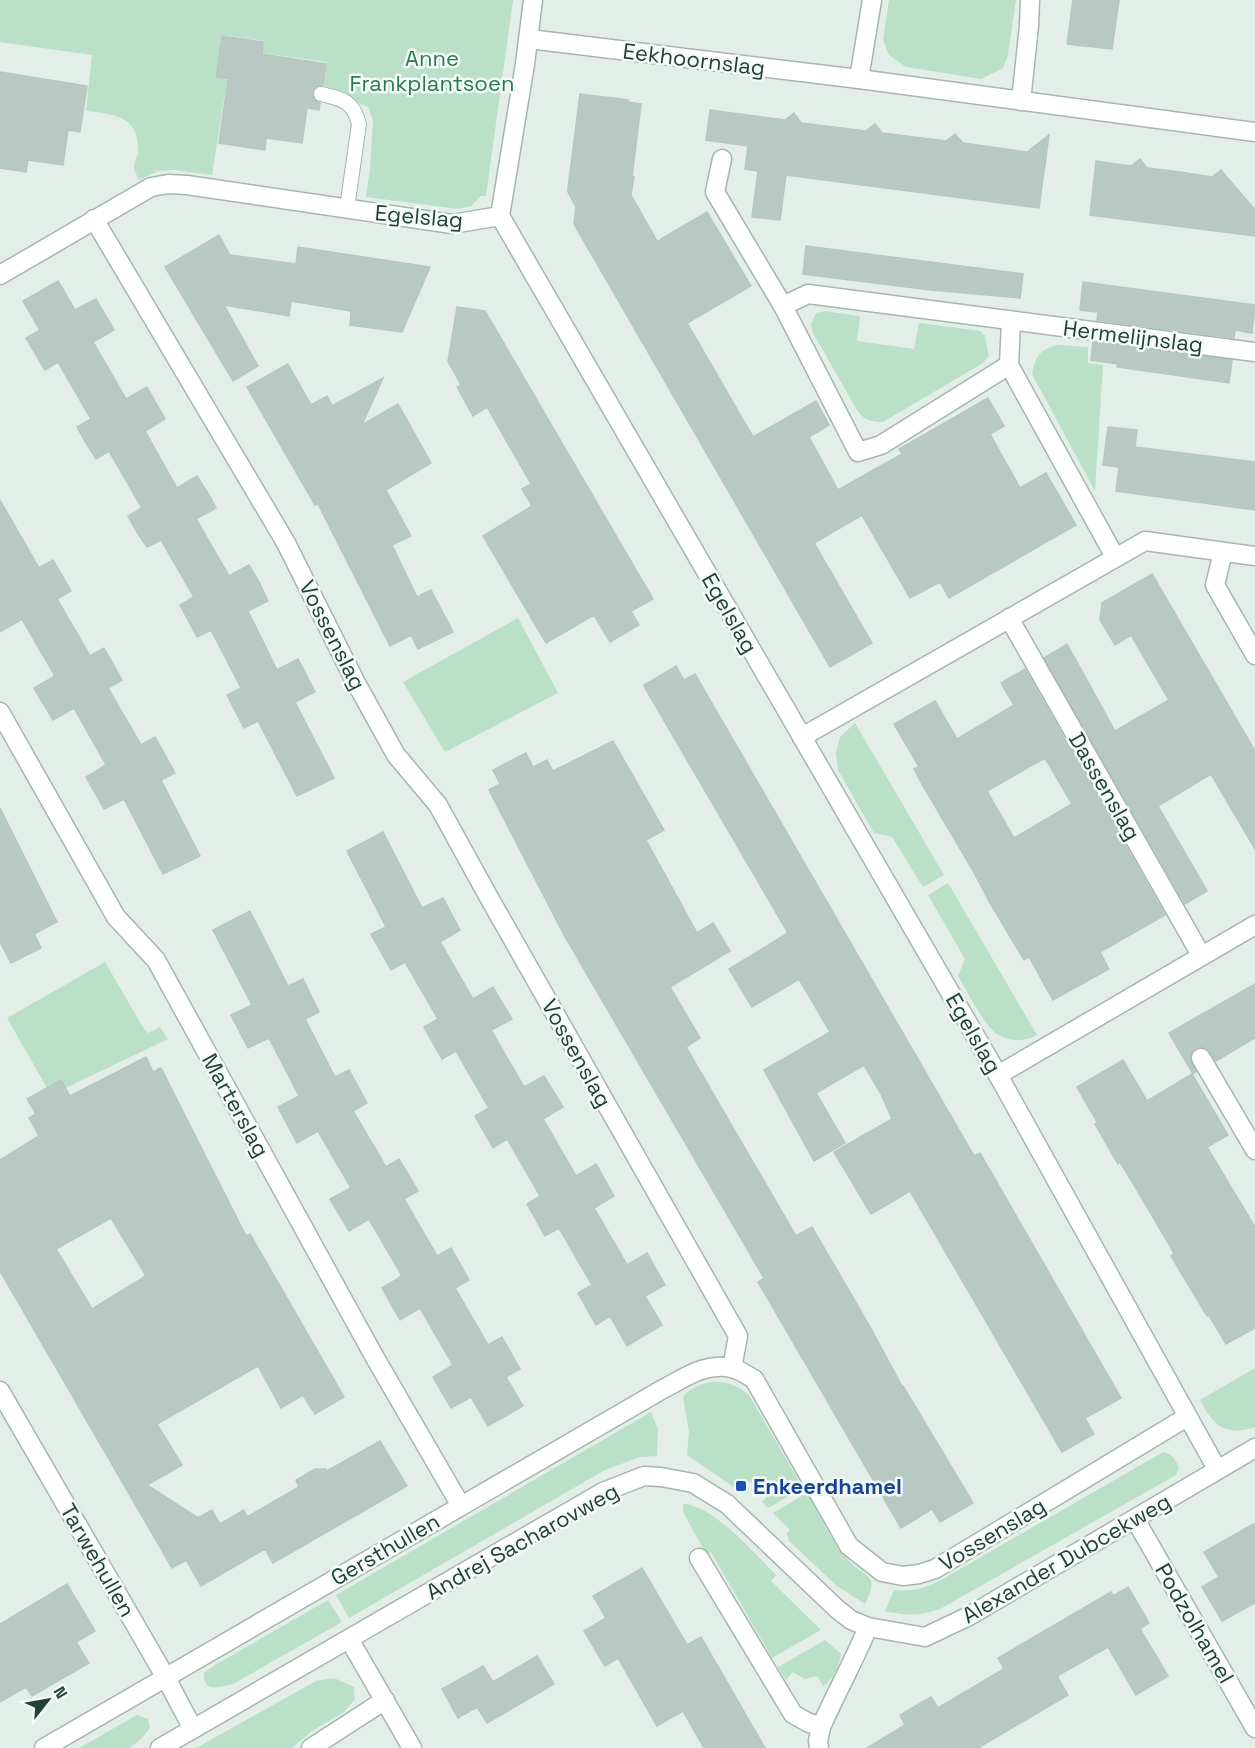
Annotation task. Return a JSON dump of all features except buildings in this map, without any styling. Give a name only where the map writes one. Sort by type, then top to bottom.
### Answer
[{"type":"street","points":[[500,216],[529,39],[533,0]]},
{"type":"street","points":[[859,79],[872,0]]},
{"type":"street","points":[[1021,101],[1030,0]]},
{"type":"street","name":"Eekhoornslag","points":[[529,39],[859,79],[1255,132]]},
{"type":"street","points":[[722,159],[715,192],[783,306],[858,452],[881,445],[1009,365]]},
{"type":"street","name":"Egelslag","points":[[0,275],[94,219],[152,188],[168,184],[452,224],[500,216],[998,1075],[1217,1469]]},
{"type":"street","name":"Vossenslag","points":[[94,219],[286,543],[355,681],[396,756],[438,805],[738,1336],[732,1368],[754,1379],[849,1546],[882,1572],[903,1576],[935,1569],[1187,1417]]},
{"type":"street","name":"Hermelijnslag","points":[[783,306],[808,294],[1255,352]]},
{"type":"street","points":[[1011,321],[1009,365],[1115,557]]},
{"type":"street","points":[[802,737],[1145,541],[1255,556]]},
{"type":"street","points":[[1223,552],[1215,585],[1255,655]]},
{"type":"street","name":"Dassenslag","points":[[1009,618],[1202,955]]},
{"type":"street","name":"Marterslag","points":[[0,712],[116,917],[156,960],[374,1356],[461,1506]]},
{"type":"street","points":[[998,1075],[1255,925]]},
{"type":"street","points":[[1201,1058],[1255,1150]]},
{"type":"street","name":"Gersthullen","points":[[44,1748],[663,1389],[708,1367],[720,1365],[732,1368]]},
{"type":"street","name":"Tarwehullen","points":[[0,1391],[193,1730]]},
{"type":"street","name":"Alexander Dubcekweg","points":[[868,1627],[925,1637],[969,1616],[1255,1448]]},
{"type":"street","name":"Andrej Sacharovweg","points":[[160,1748],[603,1492],[644,1476],[693,1483],[727,1504],[837,1609],[851,1620],[868,1627]]},
{"type":"street","name":"Podzolhamel","points":[[1135,1519],[1255,1728]]},
{"type":"street","points":[[699,1558],[793,1714],[821,1727]]},
{"type":"street","points":[[819,1748],[821,1727],[868,1627]]},
{"type":"street","points":[[349,1639],[412,1748]]},
{"type":"street","points":[[311,1748],[385,1700]]},
{"type":"lane","points":[[321,94],[340,98],[350,104],[359,124],[347,208]]},
{"type":"green space","name":"Anne Frankplantsoen","points":[[0,0],[513,0],[486,196],[481,196],[471,206],[458,209],[366,197],[373,120],[368,107],[323,90],[327,62],[262,53],[264,41],[222,35],[215,77],[227,80],[212,175],[175,170],[158,171],[139,180],[134,166],[138,154],[137,140],[130,124],[115,116],[86,111],[92,55],[0,42]]},
{"type":"green space","points":[[889,0],[1016,0],[1008,55],[1003,68],[981,79],[906,67],[889,55],[883,40]]},
{"type":"green space","points":[[824,311],[860,316],[857,341],[914,349],[919,323],[980,331],[985,336],[989,356],[983,363],[883,422],[871,421],[857,410],[813,333],[811,324],[816,313]]},
{"type":"green space","points":[[1059,345],[1088,347],[1088,363],[1103,365],[1095,491],[1032,374],[1040,354],[1048,348]]},
{"type":"green space","points":[[518,618],[558,693],[445,752],[403,682]]},
{"type":"green space","points":[[855,723],[944,875],[923,887],[892,837],[874,833],[838,770],[836,753],[840,737]]},
{"type":"green space","points":[[948,883],[1037,1035],[1017,1040],[1006,1039],[997,1034],[987,1024],[958,976],[965,959],[928,895]]},
{"type":"green space","points":[[105,962],[144,1029],[148,1033],[160,1027],[168,1039],[51,1095],[7,1018]]},
{"type":"green space","points":[[1255,1368],[1255,1427],[1236,1431],[1221,1427],[1210,1416],[1200,1400]]},
{"type":"green space","points":[[711,1382],[731,1384],[749,1395],[803,1488],[768,1508],[762,1502],[767,1497],[750,1481],[738,1490],[687,1455],[689,1432],[683,1397],[688,1391]]},
{"type":"green space","points":[[651,1412],[658,1429],[657,1456],[640,1457],[605,1470],[349,1618],[336,1595]]},
{"type":"green space","points":[[1163,1452],[1171,1456],[1179,1467],[1176,1475],[940,1609],[912,1615],[885,1611],[894,1590],[918,1589],[941,1580]]},
{"type":"green space","points":[[807,1493],[839,1549],[870,1579],[871,1590],[865,1604],[837,1586],[788,1540],[786,1534],[790,1530],[773,1513]]},
{"type":"green space","points":[[683,1504],[695,1506],[707,1512],[733,1532],[776,1575],[771,1581],[821,1630],[772,1658],[711,1552],[706,1554],[683,1512]]},
{"type":"green space","points":[[328,1600],[342,1622],[233,1684],[213,1687],[206,1684],[204,1673],[215,1665]]},
{"type":"green space","points":[[825,1640],[841,1654],[830,1680],[823,1686],[818,1676],[805,1679],[793,1672],[786,1680],[778,1667]]},
{"type":"green space","points":[[334,1678],[354,1687],[355,1699],[344,1712],[312,1731],[292,1748],[196,1748],[316,1681]]},
{"type":"green space","points":[[137,1715],[148,1719],[150,1728],[130,1748],[79,1748]]},
{"type":"place","name":"Enkeerdhamel","points":[[741,1486]]}]
